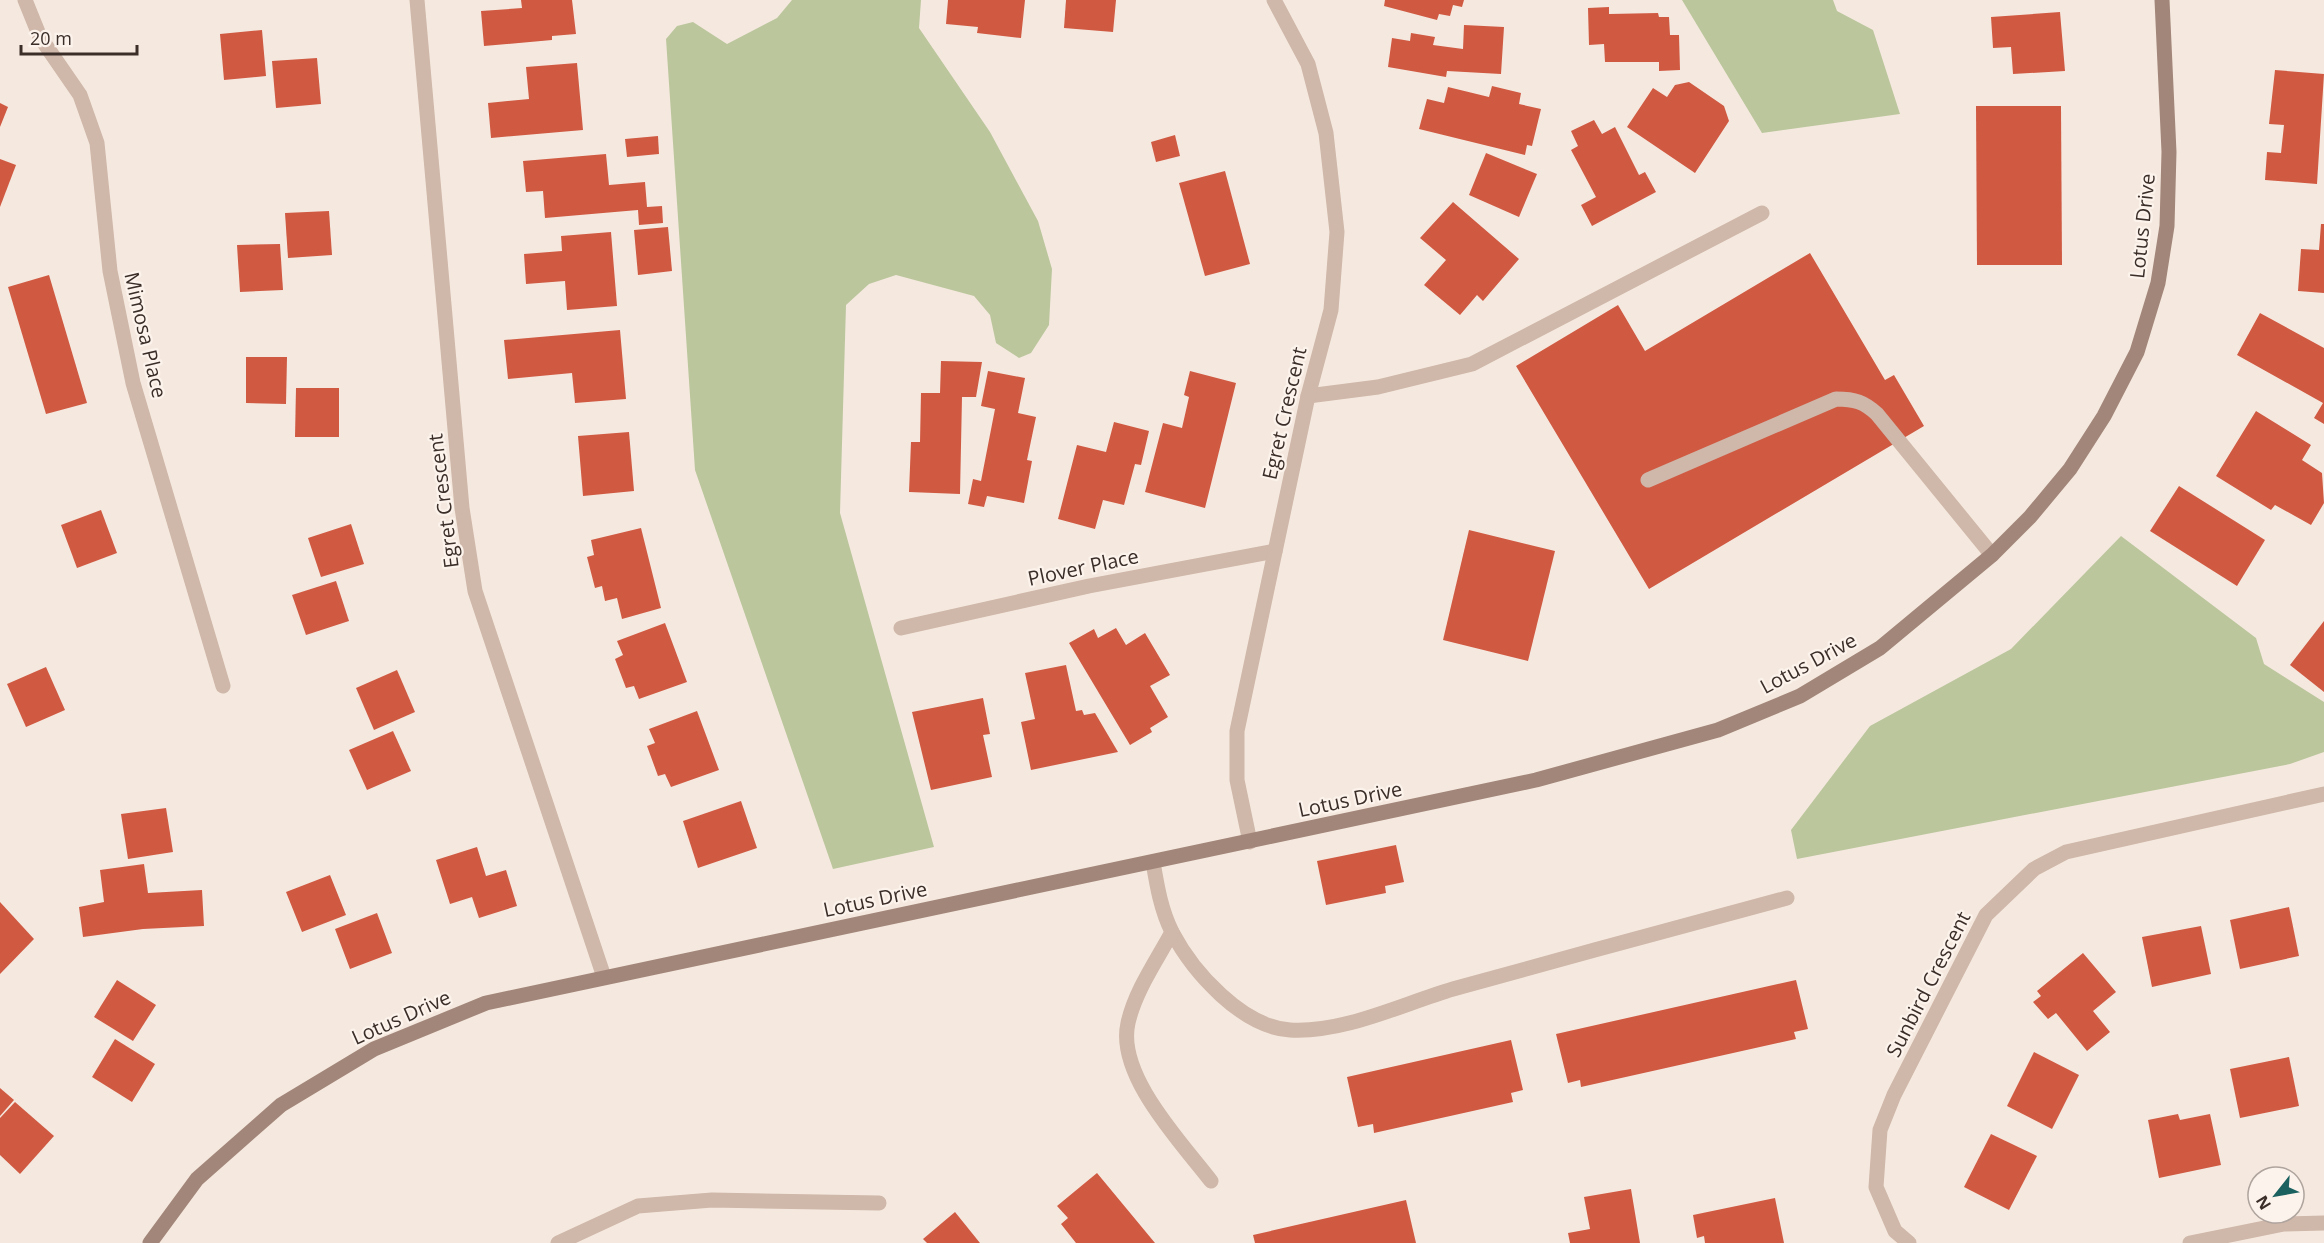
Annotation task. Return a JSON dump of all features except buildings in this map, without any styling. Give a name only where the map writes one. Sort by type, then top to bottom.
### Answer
[{"type":"street","name":"Mimosa Place","points":[[25,0],[40,37],[80,95],[97,143],[110,271],[133,383],[222,686]]},
{"type":"street","name":"Egret Crescent","points":[[417,0],[462,508],[475,591],[554,821],[604,977]]},
{"type":"street","name":"Egret Crescent","points":[[1250,842],[1238,780],[1237,731],[1308,396],[1331,310],[1337,232],[1326,133],[1308,64],[1274,0]]},
{"type":"street","name":"Lotus Drive","points":[[150,1243],[197,1179],[281,1105],[374,1049],[486,1003],[1536,780],[1718,730],[1800,696],[1880,648],[1992,555],[2031,517],[2070,469],[2104,416],[2138,352],[2158,283],[2167,226],[2169,152],[2162,0]]},
{"type":"street","points":[[1308,396],[1378,387],[1472,364],[1762,213]]},
{"type":"street","points":[[1648,480],[1836,399],[1853,399],[1865,403],[1877,414],[1992,555]]},
{"type":"street","name":"Plover Place","points":[[901,628],[1089,586],[1275,551]]},
{"type":"street","name":"Sunbird Crescent","points":[[1909,1243],[1895,1231],[1876,1187],[1880,1130],[1894,1095],[1986,915],[2034,869],[2066,852],[2324,794]]},
{"type":"street","points":[[1153,862],[1158,896],[1172,932],[1199,971],[1220,994],[1245,1015],[1290,1030],[1332,1026],[1462,987],[1787,898]]},
{"type":"street","points":[[1172,932],[1144,984],[1127,1023],[1128,1052],[1145,1094],[1211,1181]]},
{"type":"street","points":[[558,1243],[638,1206],[711,1200],[879,1203]]},
{"type":"street","points":[[2190,1243],[2284,1224],[2324,1223]]},
{"type":"green space","points":[[792,0],[921,0],[919,28],[990,132],[1038,221],[1052,269],[1049,325],[1031,353],[1019,358],[996,343],[990,315],[974,296],[896,275],[869,284],[846,305],[840,513],[934,847],[833,869],[695,470],[666,39],[677,26],[693,22],[727,44],[777,18]]},
{"type":"green space","points":[[1682,0],[1833,0],[1837,11],[1873,30],[1900,114],[1762,133]]},
{"type":"green space","points":[[2121,536],[2256,638],[2264,664],[2324,702],[2324,752],[2290,764],[1797,859],[1791,830],[1870,726],[2011,649]]}]
